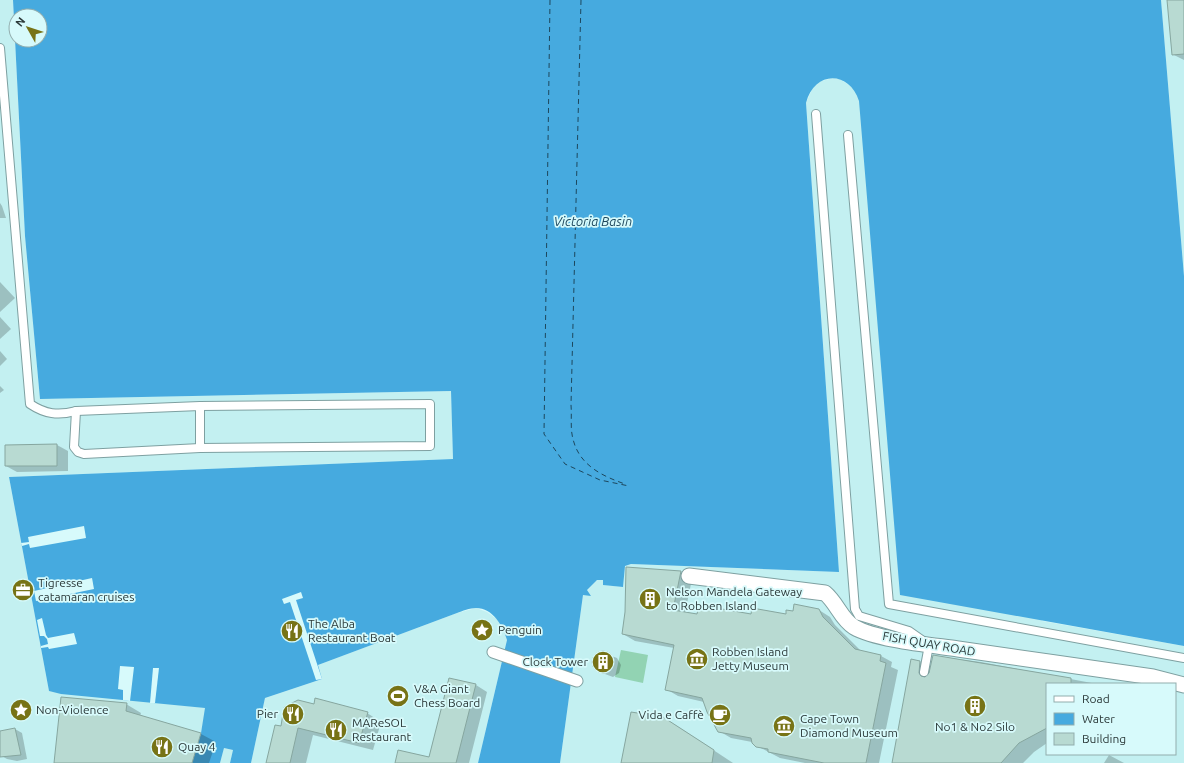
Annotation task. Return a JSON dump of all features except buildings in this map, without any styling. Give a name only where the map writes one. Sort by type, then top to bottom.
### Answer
[{"type":"street","name":"FISH QUAY ROAD","points":[[689,576],[825,593],[834,600],[841,615],[854,626],[871,634],[929,645],[1153,677],[1184,685]]},
{"type":"street","points":[[493,652],[577,681]]},
{"type":"lane","points":[[0,48],[30,404],[48,414],[64,415],[76,411],[200,406],[430,404],[430,446],[200,448],[84,454],[78,452],[74,447],[76,411]]},
{"type":"lane","points":[[816,114],[856,609],[860,616],[909,631],[929,645],[924,672]]},
{"type":"lane","points":[[848,135],[889,604],[1184,658]]},
{"type":"lane","points":[[200,406],[200,448]]},
{"type":"shaded area","points":[[0,0],[13,0],[13,8],[8,8],[8,48],[15,48],[25,236],[40,399],[451,391],[453,459],[9,477],[49,691],[206,708],[201,733],[192,763],[0,763]]},
{"type":"shaded area","points":[[1161,0],[1184,0],[1184,276]]},
{"type":"shaded area","points":[[833,78],[839,79],[851,86],[857,93],[1042,621],[1184,646],[1184,763],[560,763],[583,595],[597,580],[603,580],[604,585],[623,587],[625,566],[631,564],[839,572],[806,103],[813,87],[818,82]]},
{"type":"shaded area","points":[[476,608],[487,612],[498,620],[504,628],[507,640],[478,763],[251,763],[265,698],[322,679],[318,665],[457,613]]},
{"type":"shaded area","points":[[224,748],[233,750],[230,763],[220,763]]},
{"type":"green space","points":[[621,650],[648,655],[643,683],[615,677]]},
{"type":"water","name":"Victoria Basin","points":[[13,0],[1161,0],[1184,276],[1184,646],[900,595],[859,101],[854,91],[848,84],[832,78],[824,80],[816,85],[810,92],[806,103],[839,572],[631,564],[625,566],[623,587],[603,585],[603,580],[597,580],[587,590],[591,596],[583,595],[560,763],[478,763],[507,640],[503,629],[492,614],[476,608],[461,611],[318,665],[322,679],[265,698],[251,763],[230,763],[233,750],[224,748],[220,763],[192,763],[201,733],[205,708],[61,694],[49,691],[9,477],[453,459],[451,391],[40,399],[25,236],[15,48],[48,48],[48,8],[13,8]]},
{"type":"pier","points":[[84,526],[86,538],[30,548],[29,544],[22,546],[21,543],[29,542],[28,537]]},
{"type":"pier","points":[[92,578],[94,589],[36,601],[34,591]]},
{"type":"pier","points":[[301,592],[303,598],[296,600],[322,679],[316,680],[290,602],[284,604],[282,599]]},
{"type":"pier","points":[[42,618],[48,638],[74,633],[77,644],[49,649],[48,647],[41,648],[41,646],[48,644],[47,639],[44,636],[40,636],[37,620]]},
{"type":"pier","points":[[120,666],[134,667],[130,701],[123,700],[123,690],[118,689]]},
{"type":"pier","points":[[153,668],[159,668],[155,703],[150,703]]},
{"type":"ferry route","points":[[550,0],[544,434],[565,464],[600,480],[629,486]]},
{"type":"ferry route","points":[[581,0],[571,405],[572,431],[576,448],[586,463],[600,473],[625,484]]},
{"type":"place","name":"Tigresse catamaran cruises","points":[[23,590]]},
{"type":"place","name":"Nelson Mandela Gateway to Robben Island","points":[[650,599]]},
{"type":"place","name":"Penguin","points":[[482,630]]},
{"type":"place","name":"The Alba Restaurant Boat","points":[[292,631]]},
{"type":"place","name":"Robben Island Jetty Museum","points":[[697,659]]},
{"type":"place","name":"Clock Tower","points":[[603,662]]},
{"type":"place","name":"V&A Giant Chess Board","points":[[398,696]]},
{"type":"place","name":"No1 & No2 Silo","points":[[975,706]]},
{"type":"place","name":"Non-Violence","points":[[21,710]]},
{"type":"place","name":"Pier","points":[[293,714]]},
{"type":"place","name":"Vida e Caffè","points":[[720,715]]},
{"type":"place","name":"Cape Town Diamond Museum","points":[[784,726]]},
{"type":"place","name":"MAReSOL Restaurant","points":[[336,730]]},
{"type":"place","name":"Quay 4","points":[[162,747]]}]
